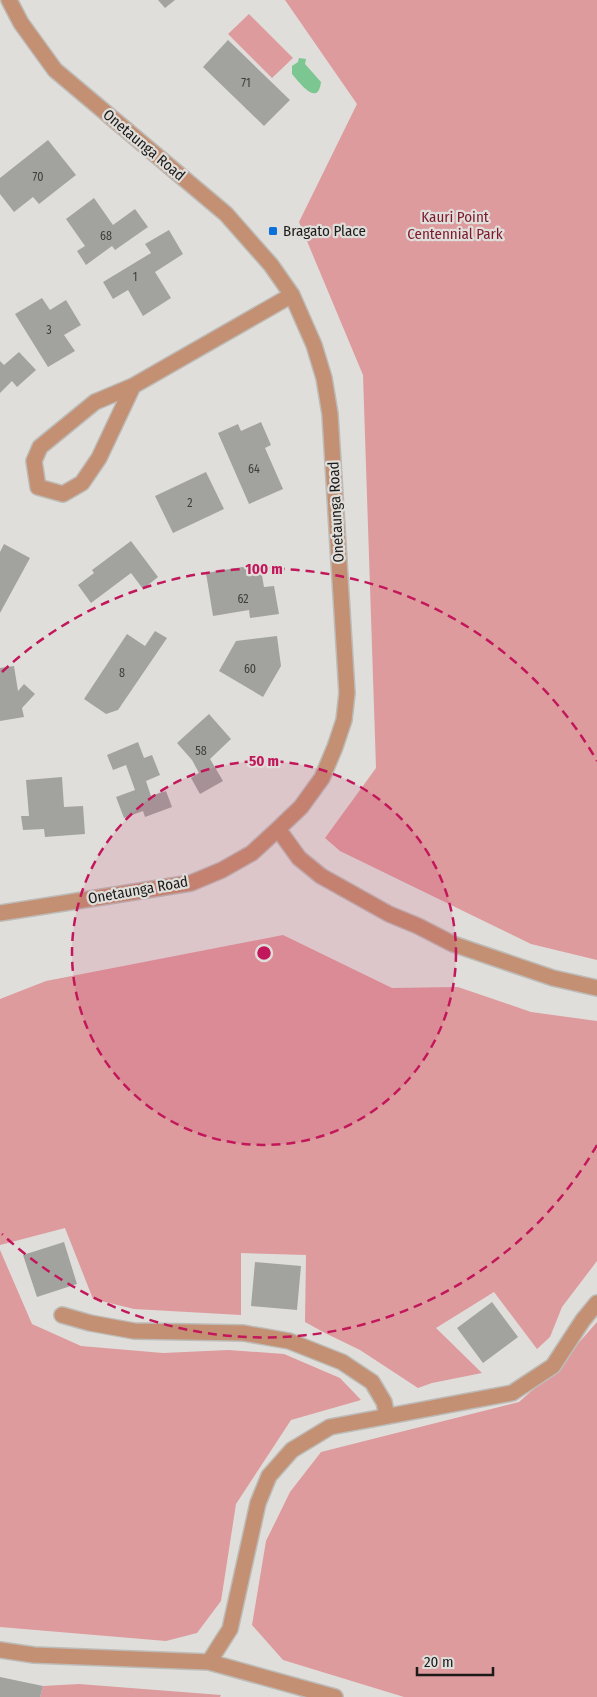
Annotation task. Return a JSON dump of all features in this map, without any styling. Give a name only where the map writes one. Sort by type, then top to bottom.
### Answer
[{"type":"street","name":"Onetaunga Road","points":[[0,913],[190,883],[222,870],[252,853],[300,806],[322,778],[336,747],[344,720],[347,692],[330,414],[324,378],[314,345],[292,295],[271,265],[226,214],[56,70],[21,23],[9,0]]},
{"type":"street","points":[[133,386],[99,458],[82,482],[63,494],[38,487],[34,462],[40,447],[95,402],[133,386],[292,295]]},
{"type":"street","points":[[278,829],[299,858],[321,876],[390,914],[453,944],[553,978],[597,988]]},
{"type":"street","points":[[209,1662],[230,1628],[258,1503],[269,1476],[292,1450],[330,1426],[512,1393],[552,1366],[583,1320],[597,1303]]},
{"type":"street","points":[[62,1315],[90,1323],[134,1331],[243,1333],[289,1341],[342,1362],[372,1382],[384,1402],[386,1416]]},
{"type":"street","points":[[0,1650],[34,1655],[209,1662],[335,1697]]},
{"type":"green space","name":"Kauri Point Centennial Park","points":[[285,0],[597,0],[597,960],[531,944],[340,851],[325,838],[376,768],[363,375],[299,222],[357,104]]},
{"type":"green space","points":[[249,14],[293,58],[272,78],[228,34]]},
{"type":"green space","points":[[283,935],[392,988],[458,987],[531,1012],[597,1021],[597,1261],[562,1307],[550,1337],[537,1349],[494,1292],[436,1328],[482,1373],[432,1383],[418,1388],[360,1350],[305,1322],[306,1255],[241,1253],[241,1315],[134,1309],[93,1299],[65,1228],[0,1245],[0,999],[46,981]]},
{"type":"green space","points":[[0,1250],[32,1324],[81,1346],[163,1353],[228,1350],[284,1354],[340,1378],[361,1400],[291,1420],[236,1504],[221,1601],[197,1633],[166,1641],[0,1627]]},
{"type":"green space","points":[[597,1322],[597,1697],[404,1697],[283,1660],[252,1625],[266,1541],[290,1492],[321,1452],[519,1402],[554,1371]]},
{"type":"green space","points":[[79,1684],[221,1695],[220,1697],[40,1697],[43,1686]]},
{"type":"shaded area","points":[[299,58],[306,59],[305,64],[321,82],[316,93],[308,91],[292,74],[292,66],[298,62]]},
{"type":"building","points":[[158,0],[175,0],[165,8]]},
{"type":"building","points":[[228,40],[290,100],[264,126],[203,67]]},
{"type":"building","points":[[48,140],[76,175],[39,204],[33,197],[14,212],[0,194],[0,178]]},
{"type":"building","points":[[94,198],[113,225],[135,209],[148,227],[115,250],[112,246],[86,265],[77,251],[85,246],[66,219]]},
{"type":"building","points":[[169,230],[183,254],[155,272],[171,298],[143,316],[128,290],[113,299],[103,282],[151,253],[145,244]]},
{"type":"building","points":[[42,298],[50,310],[66,300],[81,325],[64,335],[75,351],[48,367],[15,314]]},
{"type":"building","points":[[19,352],[36,370],[17,387],[12,381],[0,393],[0,361],[4,365]]},
{"type":"building","points":[[261,422],[271,445],[265,448],[283,489],[249,504],[218,433],[238,424],[241,431]]},
{"type":"building","points":[[206,472],[224,509],[173,533],[155,496]]},
{"type":"building","points":[[131,541],[158,577],[143,589],[131,573],[91,603],[78,585],[94,573],[92,570]]},
{"type":"building","points":[[4,544],[30,558],[0,613],[0,552]]},
{"type":"building","points":[[260,564],[264,587],[274,586],[279,614],[250,618],[249,610],[213,616],[206,573]]},
{"type":"building","points":[[155,631],[167,638],[118,710],[106,714],[84,699],[127,634],[145,646]]},
{"type":"building","points":[[277,636],[281,666],[263,697],[219,671],[236,641]]},
{"type":"building","points":[[14,666],[18,691],[24,684],[35,694],[22,708],[24,717],[0,721],[0,668]]},
{"type":"building","points":[[209,714],[231,739],[210,759],[223,781],[200,794],[191,778],[199,773],[192,760],[177,743]]},
{"type":"building","points":[[138,742],[144,758],[152,755],[160,775],[146,781],[151,796],[166,791],[172,807],[145,817],[143,811],[124,818],[116,797],[135,790],[126,765],[113,770],[107,755]]},
{"type":"building","points":[[62,777],[64,807],[83,806],[85,834],[45,837],[44,829],[23,830],[21,816],[29,816],[26,780]]},
{"type":"building","points":[[64,1242],[77,1284],[37,1297],[23,1255]]},
{"type":"building","points":[[255,1262],[301,1266],[297,1310],[251,1306]]},
{"type":"building","points":[[492,1302],[518,1337],[483,1363],[457,1328]]},
{"type":"building","points":[[0,1677],[43,1686],[40,1697],[0,1697]]},
{"type":"place","name":"Bragato Place","points":[[273,231]]}]
